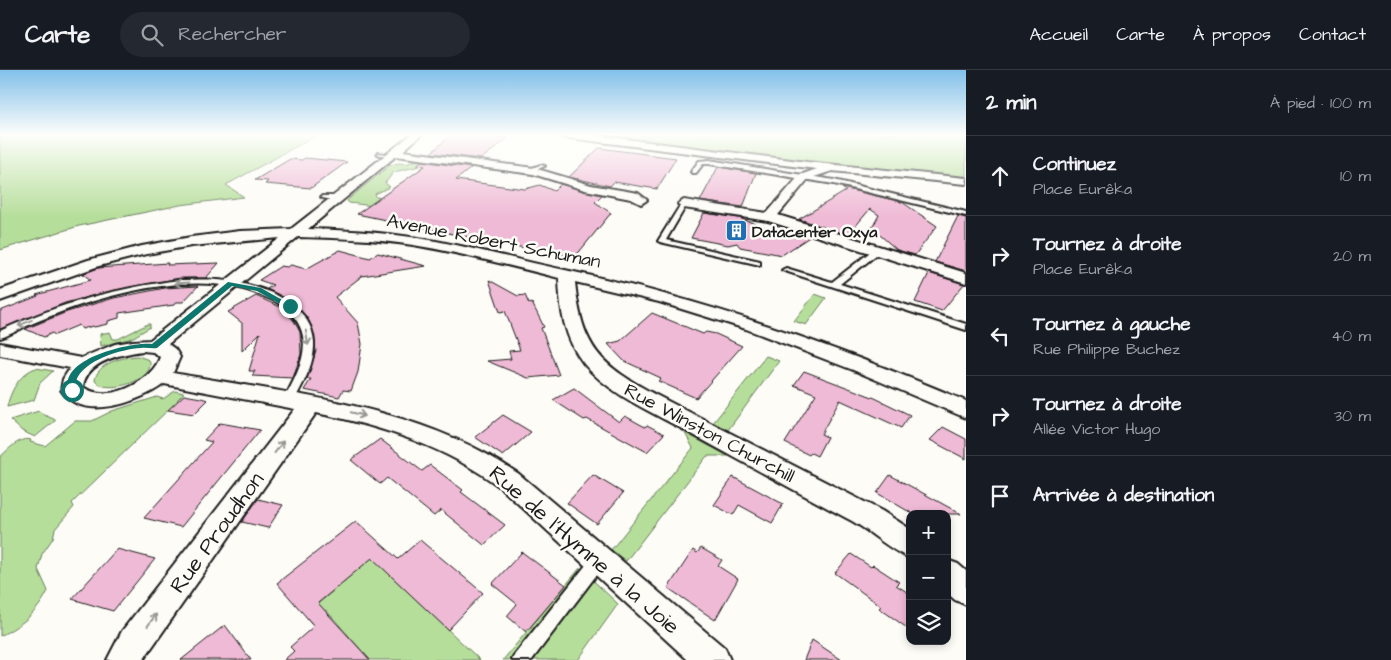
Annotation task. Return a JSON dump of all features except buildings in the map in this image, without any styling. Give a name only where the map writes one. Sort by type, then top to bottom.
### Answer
[{"type":"street","points":[[154,346],[384,162]]},
{"type":"street","points":[[457,162],[530,170],[588,188],[635,199]]},
{"type":"street","points":[[779,162],[966,181]]},
{"type":"street","points":[[798,164],[804,176]]},
{"type":"street","points":[[770,217],[804,176],[831,168]]},
{"type":"street","points":[[684,204],[770,217],[966,278]]},
{"type":"street","name":"Avenue Robert Schuman","points":[[0,296],[85,265],[135,252],[221,238],[295,233],[352,235],[410,241],[660,297],[731,318],[891,378],[966,410]]},
{"type":"street","name":"Rue Winston Churchill","points":[[567,275],[576,334],[586,353],[605,372],[633,392],[872,519],[906,541]]},
{"type":"street","points":[[143,345],[154,346],[168,352],[170,358],[170,364],[160,377],[133,393],[102,400],[88,400],[77,396],[72,390],[71,382],[85,365],[107,353],[143,345]]},
{"type":"street","points":[[0,349],[85,365]]},
{"type":"street","name":"Rue de l'Hymne à la Joie","points":[[160,377],[345,411],[397,425],[434,438],[472,456],[510,481],[713,660]]},
{"type":"street","name":"Rue Proudhon","points":[[124,660],[299,403]]},
{"type":"street","points":[[951,577],[966,590]]},
{"type":"lane","points":[[694,172],[703,162]]},
{"type":"lane","points":[[709,162],[804,176],[966,214]]},
{"type":"lane","points":[[530,170],[542,166]]},
{"type":"lane","points":[[324,197],[339,198]]},
{"type":"lane","points":[[684,204],[662,240],[757,263]]},
{"type":"lane","points":[[835,284],[877,251]]},
{"type":"lane","points":[[786,270],[966,327]]},
{"type":"lane","points":[[0,335],[62,308],[121,291],[182,283],[231,284],[253,288],[278,298],[290,306],[303,323],[308,336],[308,348],[299,403]]},
{"type":"lane","points":[[521,660],[600,560]]},
{"type":"green space","points":[[0,162],[269,162],[226,185],[244,197],[180,205],[79,226],[0,250]]},
{"type":"green space","points":[[412,162],[422,162],[424,165],[394,172],[385,183],[390,187],[375,194],[376,197],[503,222],[349,203],[347,201],[390,165]]},
{"type":"green space","points":[[801,162],[966,162],[966,177]]},
{"type":"green space","points":[[815,294],[826,298],[806,325],[794,321]]},
{"type":"green space","points":[[150,324],[150,327],[132,338],[101,346],[100,334],[110,332],[113,339],[118,339]]},
{"type":"green space","points":[[138,356],[149,360],[150,367],[139,379],[120,386],[110,387],[95,381],[100,370],[105,365]]},
{"type":"green space","points":[[766,356],[779,361],[728,430],[713,423]]},
{"type":"green space","points":[[36,368],[53,371],[40,383],[34,400],[7,407],[17,384],[25,374]]},
{"type":"green space","points":[[175,391],[184,393],[177,400],[180,401],[174,407],[171,407],[72,503],[74,507],[55,529],[53,538],[42,554],[38,569],[48,591],[39,606],[28,618],[0,636],[0,457],[14,444],[23,440],[31,440],[30,442],[45,446],[75,421],[92,421],[112,411],[157,397],[163,399]]},
{"type":"green space","points":[[39,411],[56,420],[35,437],[22,431],[10,420]]},
{"type":"green space","points":[[685,433],[728,456],[707,456],[626,561],[611,550],[693,448]]},
{"type":"green space","points":[[384,547],[385,570],[480,660],[370,660],[326,610],[311,623],[305,615]]},
{"type":"green space","points":[[580,568],[618,604],[578,660],[503,660]]},
{"type":"place","name":"Datacenter Oxya","points":[[736,231]]},
{"type":"route","points":[[72,390],[71,382],[76,374],[95,358],[131,346],[154,346],[231,284],[259,290],[278,298],[290,306]]}]
